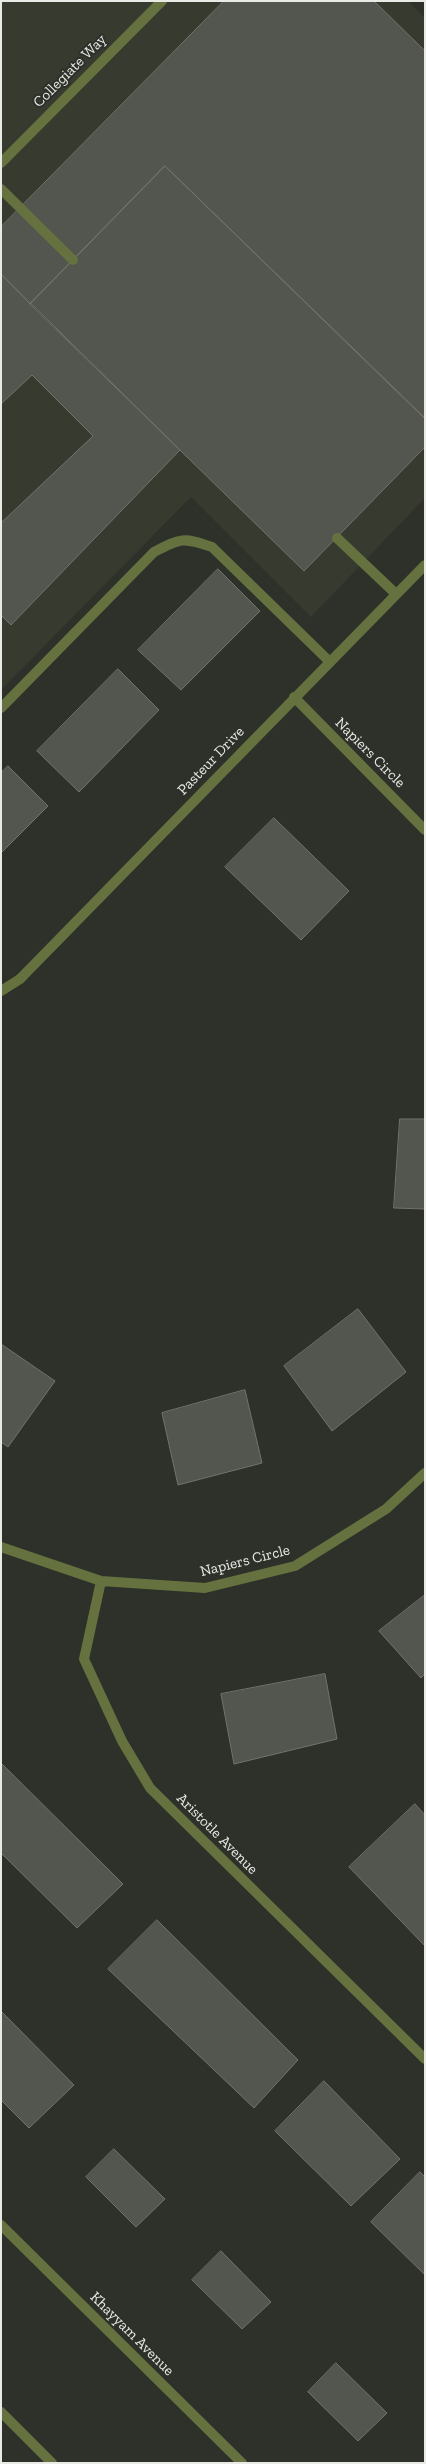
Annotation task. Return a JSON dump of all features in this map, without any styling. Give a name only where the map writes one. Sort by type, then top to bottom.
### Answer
[{"type":"street","name":"Collegiate Way","points":[[1,163],[162,1]]},
{"type":"street","points":[[1,189],[73,260]]},
{"type":"street","points":[[337,538],[396,594]]},
{"type":"street","points":[[1,708],[154,552],[178,539],[195,541],[212,547],[330,662]]},
{"type":"street","name":"Pasteur Drive","points":[[1,991],[20,979],[294,697],[425,565]]},
{"type":"street","name":"Napiers Circle","points":[[294,697],[425,830]]},
{"type":"street","name":"Napiers Circle","points":[[1,1547],[101,1581],[205,1588],[295,1566],[386,1509],[425,1474]]},
{"type":"street","name":"Aristotle Avenue","points":[[101,1581],[84,1659],[122,1742],[150,1788],[425,2059]]},
{"type":"street","name":"Khayyam Avenue","points":[[1,2225],[242,2463]]},
{"type":"street","points":[[1,2412],[52,2463]]},
{"type":"shaded area","points":[[1,1],[408,1],[425,18],[425,498],[311,617],[191,497],[1,690]]},
{"type":"building","points":[[224,1],[374,1],[425,51],[425,418],[165,166],[30,304],[1,274],[1,227]]},
{"type":"building","points":[[165,166],[425,419],[425,447],[304,571],[30,304]]},
{"type":"building","points":[[1,274],[180,450],[11,625],[1,615],[1,523],[93,436],[32,375],[1,404]]},
{"type":"building","points":[[218,569],[260,611],[181,690],[138,650]]},
{"type":"building","points":[[118,669],[159,710],[79,792],[37,751]]},
{"type":"building","points":[[8,766],[48,806],[1,853],[1,773]]},
{"type":"building","points":[[274,818],[349,891],[301,940],[225,867]]},
{"type":"building","points":[[400,1119],[425,1119],[425,1209],[394,1208]]},
{"type":"building","points":[[358,1309],[406,1372],[332,1431],[284,1366]]},
{"type":"building","points":[[1,1344],[55,1381],[8,1447],[1,1442]]},
{"type":"building","points":[[245,1390],[262,1463],[178,1485],[162,1413]]},
{"type":"building","points":[[425,1595],[425,1674],[421,1678],[379,1631]]},
{"type":"building","points":[[325,1674],[337,1739],[234,1764],[221,1694]]},
{"type":"building","points":[[1,1763],[123,1884],[77,1928],[1,1853]]},
{"type":"building","points":[[415,1804],[425,1815],[425,1946],[349,1867]]},
{"type":"building","points":[[157,1920],[298,2060],[254,2108],[108,1969]]},
{"type":"building","points":[[1,2011],[74,2085],[29,2128],[1,2100]]},
{"type":"building","points":[[324,2081],[400,2159],[351,2206],[275,2131]]},
{"type":"building","points":[[114,2149],[165,2199],[136,2227],[86,2177]]},
{"type":"building","points":[[420,2172],[425,2177],[425,2275],[371,2222]]},
{"type":"building","points":[[221,2251],[271,2302],[242,2329],[192,2280]]},
{"type":"building","points":[[336,2363],[387,2413],[358,2441],[308,2392]]}]
